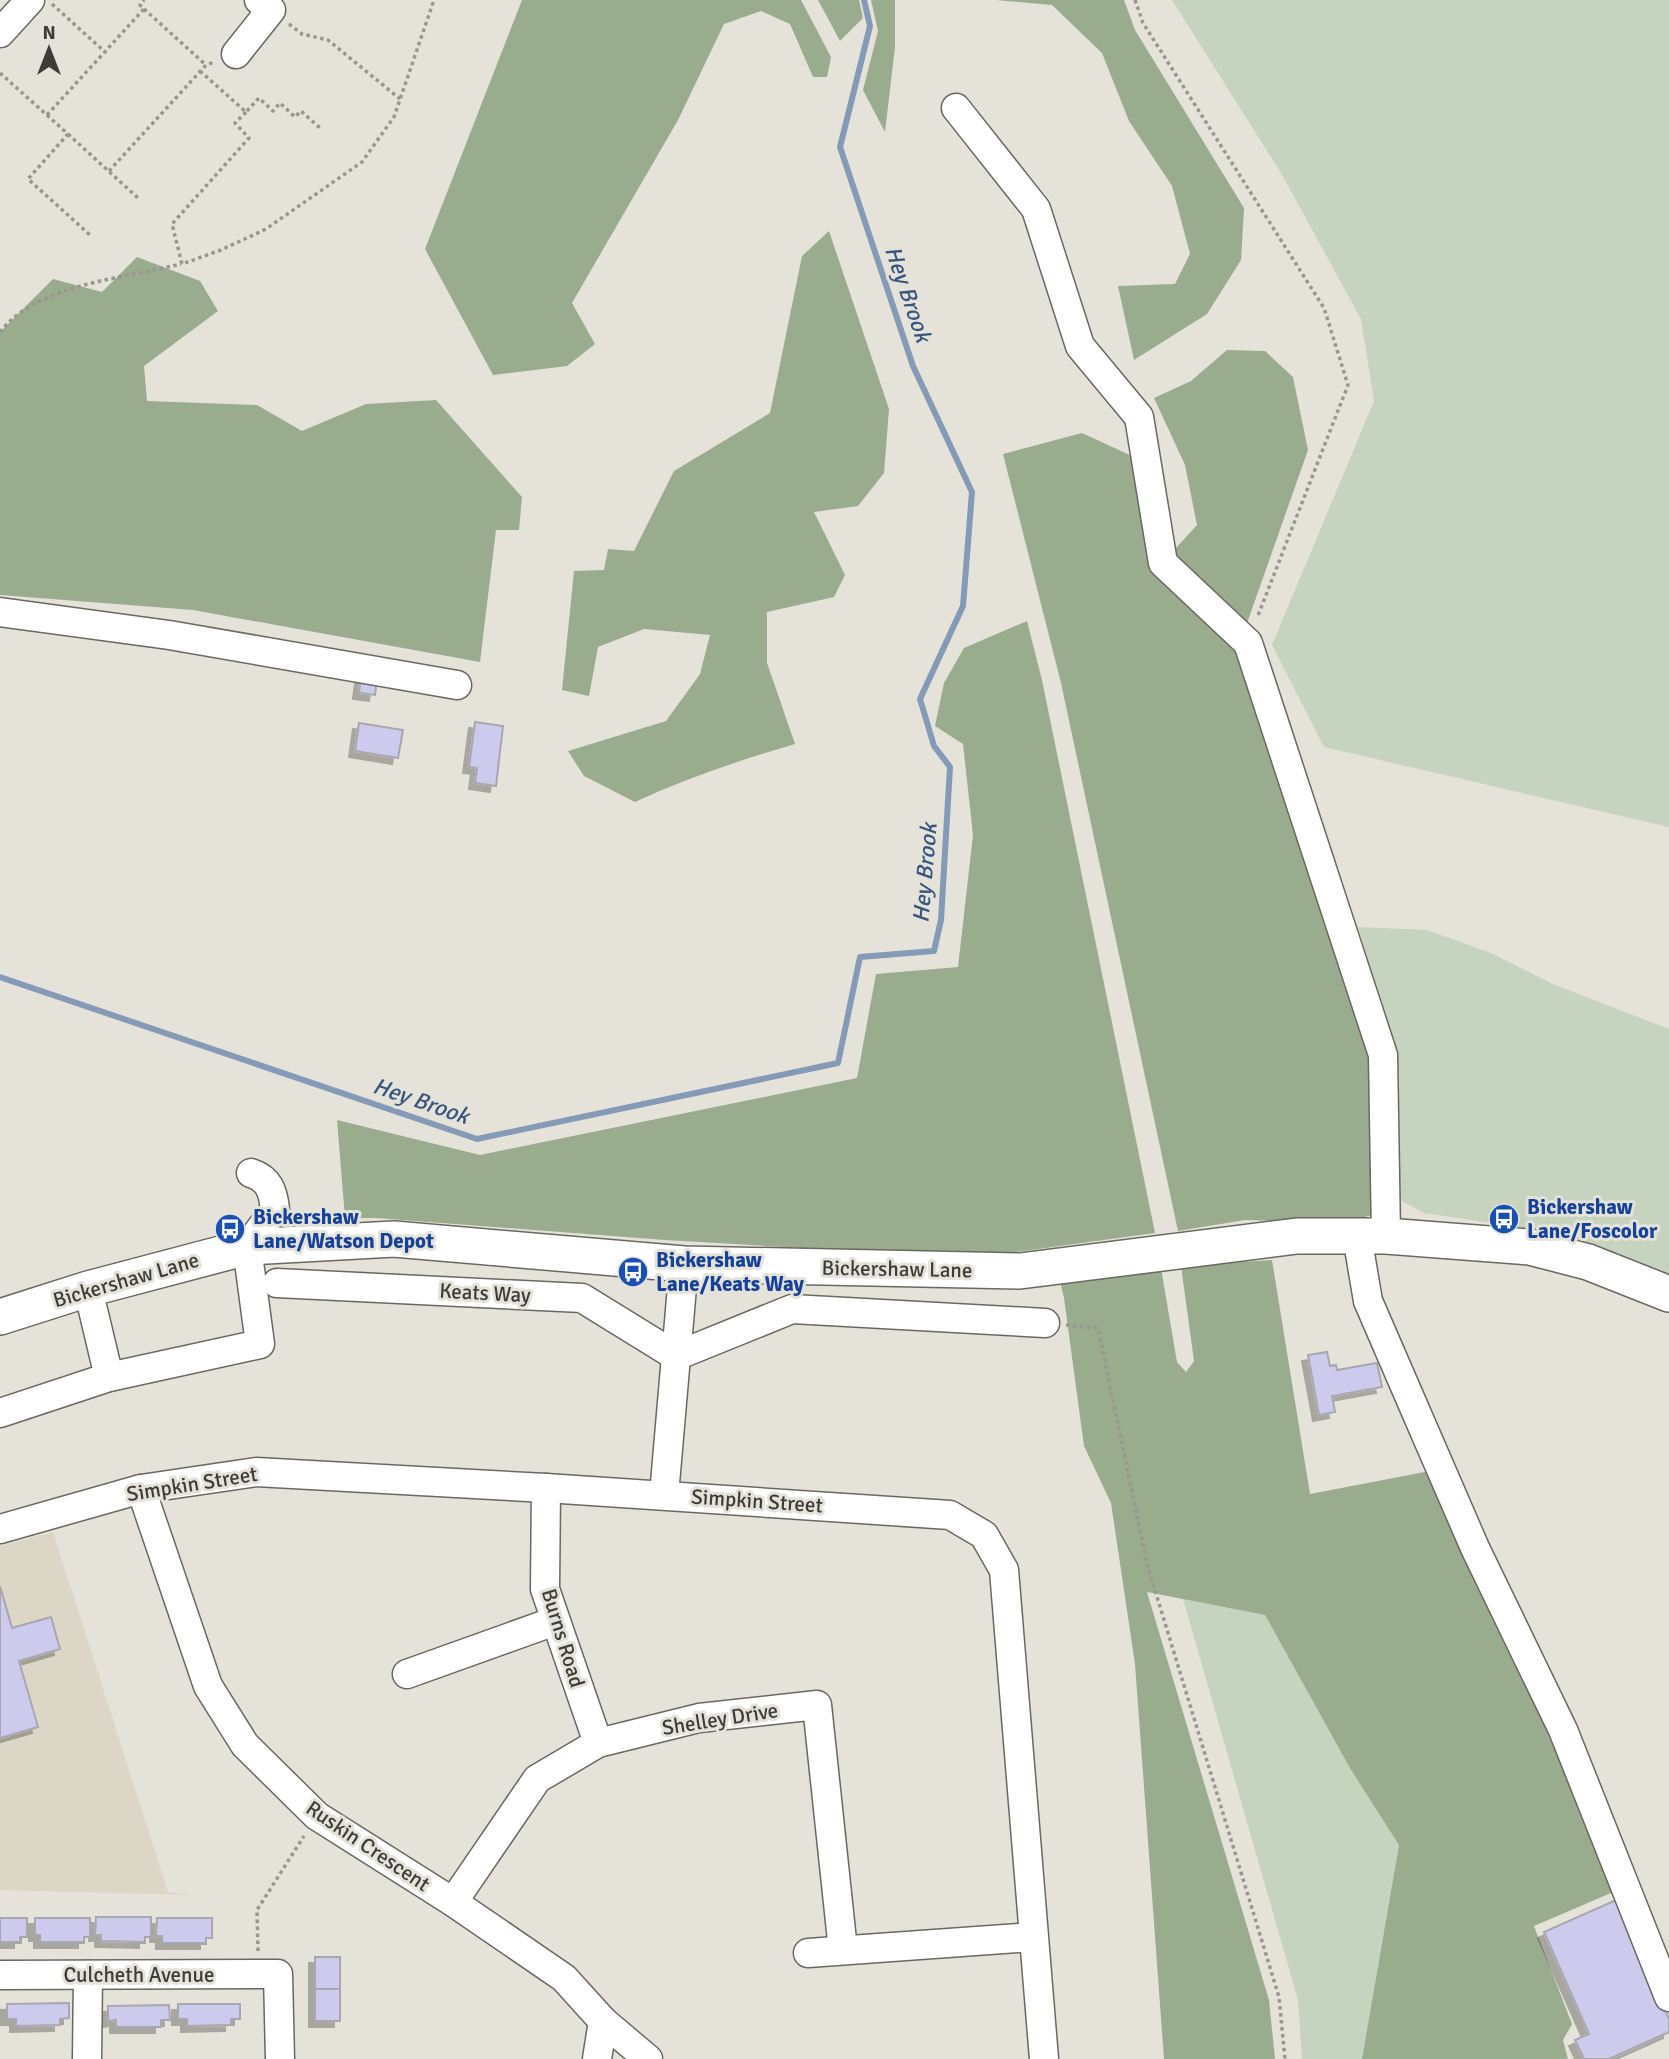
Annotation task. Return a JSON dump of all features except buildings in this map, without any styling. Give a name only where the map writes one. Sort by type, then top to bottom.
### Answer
[{"type":"main road","name":"Bickershaw Lane","points":[[0,1317],[88,1289],[247,1247],[394,1239],[684,1264],[1020,1271],[1297,1236],[1372,1236],[1530,1247],[1588,1262],[1669,1294]]},
{"type":"street","points":[[0,33],[30,0]]},
{"type":"street","points":[[236,54],[270,3]]},
{"type":"street","points":[[956,108],[1035,209],[1080,346],[1139,418],[1163,563],[1248,643],[1382,1055],[1368,1301],[1475,1548],[1563,1730],[1669,1997]]},
{"type":"street","points":[[0,612],[169,635],[457,685]]},
{"type":"street","points":[[0,1413],[109,1377],[260,1344],[247,1247],[275,1209],[272,1191],[262,1177],[251,1173]]},
{"type":"street","points":[[664,1495],[684,1264]]},
{"type":"street","name":"Keats Way","points":[[277,1283],[582,1298],[676,1356]]},
{"type":"street","points":[[88,1289],[109,1377]]},
{"type":"street","points":[[676,1356],[792,1309],[1045,1323]]},
{"type":"street","name":"Simpkin Street","points":[[0,1529],[141,1489],[256,1472],[664,1495],[950,1515],[984,1535],[1004,1570],[1044,2059]]},
{"type":"street","name":"Burns Road","points":[[547,1488],[545,1589],[598,1743]]},
{"type":"street","name":"Ruskin Crescent","points":[[141,1489],[208,1686],[245,1745],[317,1816],[453,1902],[564,1978],[603,2021],[649,2059]]},
{"type":"street","points":[[407,1674],[555,1621]]},
{"type":"street","name":"Shelley Drive","points":[[453,1902],[537,1779],[598,1743],[699,1718],[817,1705],[843,1950]]},
{"type":"street","points":[[808,1953],[1033,1937]]},
{"type":"street","points":[[268,1974],[280,2059]]},
{"type":"street","name":"Culcheth Avenue","points":[[0,1976],[268,1974]]},
{"type":"street","points":[[87,2059],[88,1975]]},
{"type":"street","points":[[597,2059],[603,2021]]},
{"type":"path","points":[[47,0],[105,52]]},
{"type":"path","points":[[144,0],[140,5],[206,65]]},
{"type":"path","points":[[0,332],[10,319],[33,303],[102,281],[182,264],[266,229],[362,162],[394,117],[434,0]]},
{"type":"path","points":[[1135,0],[1143,23],[1324,308],[1348,385],[1248,643]]},
{"type":"path","points":[[270,3],[302,34],[328,40],[400,99]]},
{"type":"path","points":[[47,115],[144,9]]},
{"type":"path","points":[[109,171],[206,65],[236,54]]},
{"type":"path","points":[[200,71],[246,112]]},
{"type":"path","points":[[0,72],[138,198]]},
{"type":"path","points":[[182,264],[172,224],[249,138],[235,123],[259,98],[273,111],[280,103],[295,117],[301,111],[320,128]]},
{"type":"path","points":[[68,134],[28,179],[90,235]]},
{"type":"path","points":[[1045,1323],[1098,1328],[1147,1564],[1279,1997],[1285,2059]]},
{"type":"path","points":[[268,1974],[257,1910],[317,1816]]},
{"type":"shaded area","points":[[53,1532],[168,1892],[189,1895],[0,1890],[0,1546]]},
{"type":"green space","points":[[522,0],[801,0],[831,57],[827,77],[813,77],[790,24],[761,11],[724,24],[678,120],[572,303],[595,344],[567,366],[493,375],[425,249]]},
{"type":"green space","points":[[818,0],[859,0],[863,18],[840,41]]},
{"type":"green space","points":[[871,0],[895,0],[895,47],[885,132],[863,90],[878,31]]},
{"type":"green space","points":[[996,0],[1124,0],[1135,30],[1244,208],[1241,260],[1207,314],[1134,360],[1118,286],[1175,284],[1190,254],[1172,186],[1129,121],[1102,53],[1052,5]]},
{"type":"green space","points":[[1172,0],[1669,0],[1669,827],[1324,747],[1272,645],[1374,401],[1361,319],[1281,173]]},
{"type":"green space","points":[[829,231],[889,409],[884,473],[858,506],[814,512],[845,575],[834,597],[767,612],[767,663],[795,744],[714,770],[635,802],[584,776],[568,751],[666,721],[700,674],[710,635],[644,629],[598,647],[589,696],[562,690],[574,571],[604,570],[608,549],[634,551],[674,471],[770,413],[802,256]]},
{"type":"green space","points":[[137,257],[200,281],[218,311],[144,366],[147,401],[257,405],[302,431],[366,404],[436,400],[522,497],[519,530],[496,530],[480,662],[193,610],[0,595],[0,332],[53,279],[102,292]]},
{"type":"green space","points":[[1227,350],[1265,351],[1293,377],[1308,450],[1245,629],[1177,564],[1175,549],[1197,525],[1185,465],[1154,398],[1191,381]]},
{"type":"green space","points":[[1082,433],[1134,457],[1157,569],[1239,650],[1371,1055],[1372,1215],[1342,1223],[1245,1220],[1178,1231],[1061,683],[1003,454]]},
{"type":"green space","points":[[1027,621],[1042,680],[1155,1233],[995,1255],[919,1255],[345,1218],[337,1120],[480,1155],[857,1078],[876,974],[958,967],[973,835],[963,744],[935,726],[944,683],[964,648]]},
{"type":"green space","points":[[1358,927],[1427,930],[1491,953],[1555,985],[1669,1029],[1669,1279],[1591,1245],[1524,1228],[1424,1213],[1398,1199],[1397,1051]]},
{"type":"green space","points":[[1272,1260],[1310,1494],[1430,1471],[1618,1890],[1534,1926],[1572,2024],[1563,2040],[1568,2059],[1362,2059],[1399,1845],[1351,1770],[1265,1615],[1147,1592],[1269,2000],[1275,2059],[1164,2059],[1135,1664],[1111,1503],[1084,1446],[1060,1281],[1161,1268],[1177,1362],[1186,1372],[1194,1361],[1181,1266]]},
{"type":"green space","points":[[1183,1599],[1265,1615],[1351,1770],[1399,1845],[1362,2059],[1302,2059],[1298,2000]]},
{"type":"waterway","name":"Hey Brook","points":[[0,977],[477,1139],[838,1063],[860,957],[934,951],[941,920],[950,767],[934,746],[920,699],[963,606],[972,492],[913,366],[840,147],[870,26],[864,0]]},
{"type":"place","name":"Bickershaw Lane/Foscolor","points":[[1504,1219]]},
{"type":"place","name":"Bickershaw Lane/Watson Depot","points":[[230,1229]]},
{"type":"place","name":"Bickershaw Lane/Keats Way","points":[[633,1272]]}]
